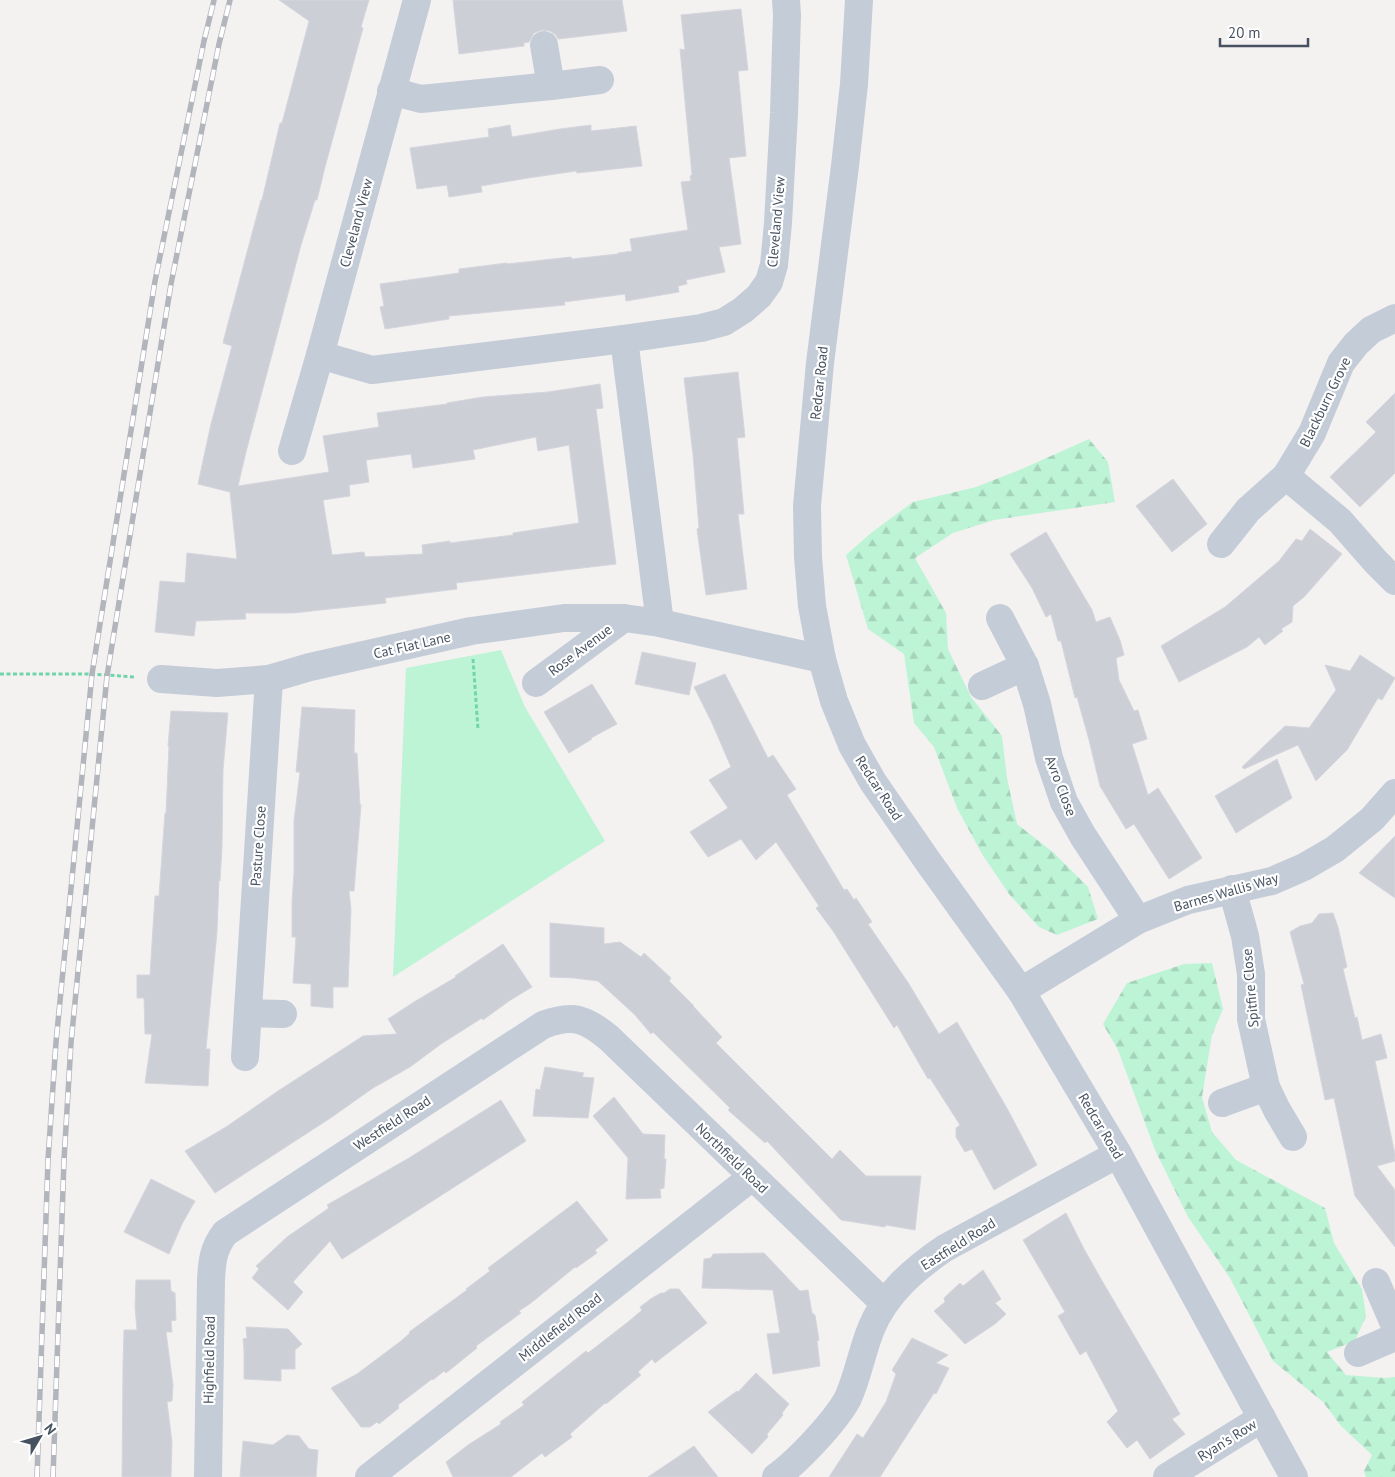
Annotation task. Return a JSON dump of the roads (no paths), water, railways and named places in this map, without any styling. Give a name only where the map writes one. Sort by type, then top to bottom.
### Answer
[{"type":"street","name":"Cleveland View","points":[[292,451],[417,0]]},
{"type":"street","name":"Cleveland View","points":[[320,355],[372,370],[701,328],[724,322],[742,310],[759,296],[768,282],[774,265],[784,103],[786,0]]},
{"type":"street","name":"Redcar Road","points":[[859,0],[854,84],[820,363],[807,506],[808,557],[812,606],[822,659],[834,702],[852,745],[869,774],[929,864],[1021,991],[1118,1154],[1294,1477]]},
{"type":"street","points":[[544,45],[551,86]]},
{"type":"street","points":[[391,91],[421,99],[600,80]]},
{"type":"street","name":"Blackburn Grove","points":[[1221,544],[1248,510],[1286,476],[1312,433],[1341,363],[1356,344],[1371,330],[1395,318]]},
{"type":"street","points":[[624,339],[660,623]]},
{"type":"street","points":[[1286,476],[1340,521],[1395,581]]},
{"type":"street","name":"Cat Flat Lane","points":[[161,679],[217,683],[269,679],[471,631],[564,618],[624,618],[660,623],[822,659]]},
{"type":"street","name":"Rose Avenue","points":[[536,683],[624,618]]},
{"type":"street","name":"Avro Close","points":[[1000,618],[1025,666],[1037,704],[1049,758],[1064,802],[1083,836],[1138,920]]},
{"type":"street","points":[[982,686],[1025,666]]},
{"type":"street","name":"Pasture Close","points":[[245,1057],[269,679]]},
{"type":"street","name":"Barnes Wallis Way","points":[[1021,991],[1138,920],[1188,900],[1272,881],[1304,867],[1335,849],[1372,819],[1395,793]]},
{"type":"street","name":"Spitfire Close","points":[[1232,889],[1245,936],[1250,964],[1251,1019],[1266,1087],[1293,1137]]},
{"type":"street","points":[[248,1013],[283,1014]]},
{"type":"street","name":"Northfield Road","points":[[577,1019],[594,1026],[609,1038],[884,1303]]},
{"type":"street","name":"Westfield Road","points":[[217,1244],[225,1233],[239,1222],[543,1025],[558,1020],[577,1019]]},
{"type":"street","points":[[1222,1103],[1266,1087]]},
{"type":"street","name":"Eastfield Road","points":[[776,1477],[812,1444],[848,1398],[871,1328],[884,1303],[905,1279],[945,1248],[1118,1154]]},
{"type":"street","name":"Middlefield Road","points":[[369,1477],[752,1177]]},
{"type":"street","name":"Highfield Road","points":[[208,1477],[211,1280],[212,1259],[217,1244]]},
{"type":"street","points":[[1376,1282],[1395,1326]]},
{"type":"street","points":[[1358,1353],[1395,1337]]},
{"type":"street","name":"Ryan's Row","points":[[1167,1477],[1262,1418]]},
{"type":"railway","points":[[37,1477],[48,1160],[56,1042],[92,674],[155,281],[214,0]]},
{"type":"railway","points":[[53,1477],[64,1160],[71,1043],[107,676],[171,284],[219,44],[230,0]]}]
